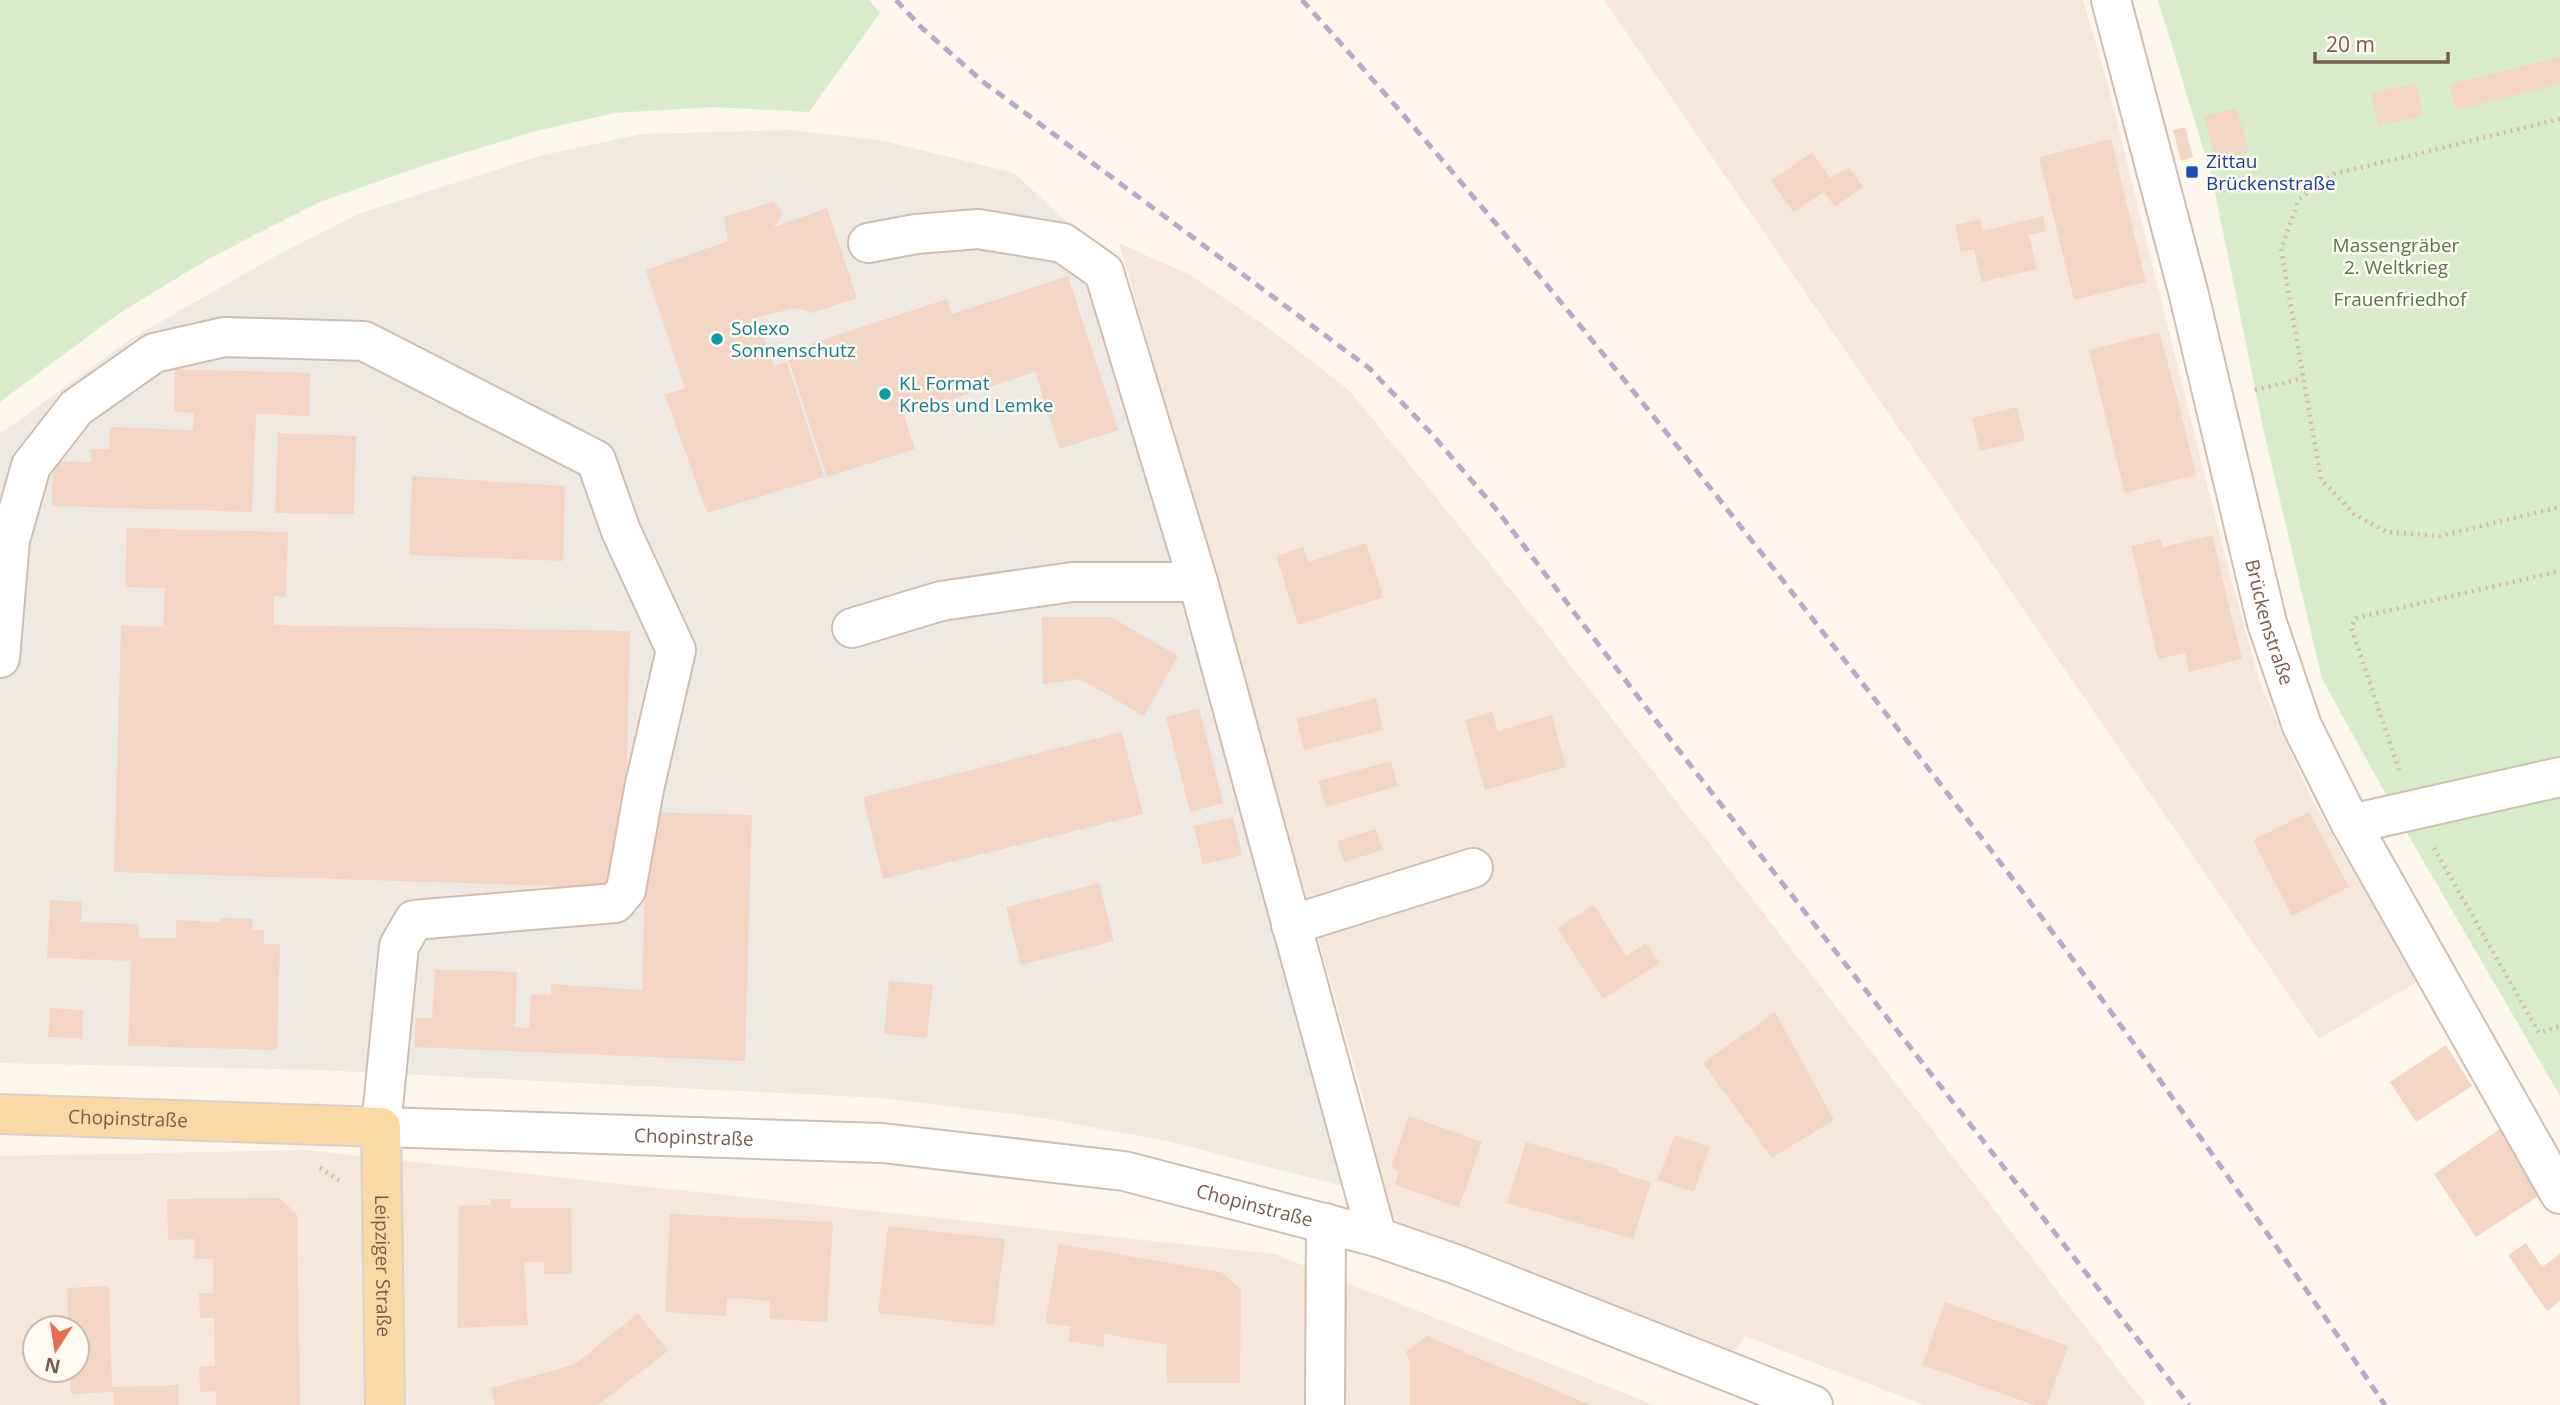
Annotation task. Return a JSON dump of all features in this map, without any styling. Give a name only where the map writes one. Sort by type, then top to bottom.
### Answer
[{"type":"main road","name":"Chopinstraße","points":[[0,1114],[381,1127]]},
{"type":"main road","name":"Leipziger Straße","points":[[381,1127],[386,1405]]},
{"type":"street","name":"Brückenstraße","points":[[2111,0],[2214,401],[2267,624],[2302,726],[2351,824],[2560,1194]]},
{"type":"street","points":[[868,243],[916,233],[978,229],[1063,243],[1104,272],[1198,582],[1377,1237]]},
{"type":"street","points":[[0,658],[10,540],[31,466],[76,408],[154,353],[224,337],[364,341],[596,460],[621,531],[676,650],[644,789],[626,890],[615,903],[414,920],[399,946],[381,1127]]},
{"type":"street","points":[[852,628],[941,601],[1072,582],[1198,582]]},
{"type":"street","points":[[2351,824],[2560,777]]},
{"type":"street","points":[[1291,925],[1473,868]]},
{"type":"street","name":"Chopinstraße","points":[[381,1127],[882,1143],[1125,1171],[1377,1237],[1455,1264],[1813,1405]]},
{"type":"street","points":[[1325,1405],[1326,1223]]},
{"type":"path","points":[[2560,119],[2334,174],[2299,199],[2281,249],[2321,479],[2354,514],[2386,532],[2440,536],[2560,507]]},
{"type":"path","points":[[2214,401],[2304,378]]},
{"type":"path","points":[[2560,571],[2356,618],[2351,627],[2413,810],[2539,1032],[2560,1026]]},
{"type":"shaded area","points":[[1604,0],[2083,0],[2106,78],[2225,556],[2260,683],[2311,798],[2417,982],[2319,1039]]},
{"type":"shaded area","points":[[788,130],[885,141],[1014,173],[1071,226],[1107,320],[1172,535],[1196,651],[1273,921],[1342,1186],[1171,1142],[1044,1118],[881,1098],[317,1070],[0,1063],[0,434],[132,338],[272,258],[358,214],[539,156],[641,134]]},
{"type":"shaded area","points":[[1119,243],[1190,275],[1270,329],[1350,391],[1536,621],[2146,1405],[1924,1405],[1744,1336],[1735,1354],[1389,1222],[1364,1100]]},
{"type":"shaded area","points":[[304,1150],[1275,1254],[1654,1405],[0,1405],[0,1156]]},
{"type":"green space","points":[[0,0],[869,0],[880,13],[809,112],[714,107],[614,113],[532,132],[425,165],[317,203],[210,258],[118,314],[0,402]]},
{"type":"green space","name":"Frauenfriedhof","points":[[2158,0],[2560,0],[2560,1096],[2414,845],[2322,679],[2264,432],[2212,178]]},
{"type":"building","points":[[2560,57],[2560,84],[2456,110],[2449,84]]},
{"type":"building","points":[[2416,83],[2423,116],[2378,125],[2371,93]]},
{"type":"building","points":[[2236,108],[2249,152],[2216,161],[2204,116]]},
{"type":"building","points":[[2185,127],[2193,157],[2181,161],[2173,130]]},
{"type":"building","points":[[2111,139],[2146,282],[2074,300],[2039,157]]},
{"type":"building","points":[[1812,152],[1830,178],[1849,167],[1863,187],[1835,207],[1824,192],[1793,212],[1771,181]]},
{"type":"building","name":"Solexo Sonnenschutz","points":[[772,202],[779,206],[782,214],[772,228],[827,208],[857,298],[813,313],[796,308],[757,317],[774,366],[787,362],[824,477],[707,513],[665,395],[685,388],[646,270],[728,241],[724,217]]},
{"type":"building","points":[[2043,216],[2046,231],[2029,235],[2037,269],[1982,282],[1974,249],[1961,252],[1955,225],[1980,219],[1983,231]]},
{"type":"building","name":"KL Format Krebs und Lemke","points":[[1068,276],[1118,430],[1060,449],[1035,372],[904,415],[915,449],[827,477],[786,352],[947,299],[952,314]]},
{"type":"building","points":[[2159,332],[2196,475],[2125,493],[2089,350]]},
{"type":"building","points":[[175,369],[310,373],[309,416],[256,414],[252,512],[52,506],[53,461],[91,462],[91,449],[109,449],[110,427],[193,430],[194,413],[174,412]]},
{"type":"building","points":[[2017,407],[2025,440],[1980,451],[1972,418]]},
{"type":"building","points":[[278,433],[356,436],[354,514],[275,513]]},
{"type":"building","points":[[412,476],[565,486],[563,561],[409,555]]},
{"type":"building","points":[[127,528],[288,532],[286,597],[274,596],[274,625],[630,631],[625,840],[619,888],[114,872],[121,625],[163,627],[165,588],[125,587]]},
{"type":"building","points":[[2212,535],[2242,659],[2189,672],[2185,653],[2158,659],[2131,546],[2161,539],[2163,547]]},
{"type":"building","points":[[1366,543],[1384,597],[1298,625],[1276,556],[1303,547],[1308,562]]},
{"type":"building","points":[[1042,617],[1111,617],[1178,656],[1144,716],[1080,679],[1043,684]]},
{"type":"building","points":[[1376,698],[1383,730],[1304,750],[1296,719]]},
{"type":"building","points":[[1199,708],[1223,803],[1190,812],[1166,717]]},
{"type":"building","points":[[1492,712],[1498,731],[1552,715],[1566,767],[1485,790],[1465,720]]},
{"type":"building","points":[[1122,732],[1143,814],[883,879],[863,797]]},
{"type":"building","points":[[1391,761],[1398,786],[1326,807],[1318,781]]},
{"type":"building","points":[[647,812],[752,815],[745,1061],[414,1047],[416,1018],[432,1018],[435,969],[517,972],[515,1027],[529,1028],[531,994],[551,995],[551,984],[642,990]]},
{"type":"building","points":[[2309,812],[2349,887],[2292,916],[2253,840]]},
{"type":"building","points":[[1233,817],[1242,855],[1203,865],[1194,826]]},
{"type":"building","points":[[1376,829],[1383,850],[1344,862],[1337,841]]},
{"type":"building","points":[[1099,883],[1114,941],[1021,965],[1006,907]]},
{"type":"building","points":[[50,900],[82,902],[81,922],[139,924],[139,938],[176,938],[176,920],[221,922],[221,918],[253,919],[252,930],[264,930],[264,944],[280,944],[277,1050],[128,1046],[131,961],[47,958]]},
{"type":"building","points":[[1594,905],[1626,956],[1646,943],[1660,963],[1603,999],[1557,928]]},
{"type":"building","points":[[889,981],[933,985],[927,1038],[884,1034]]},
{"type":"building","points":[[50,1008],[83,1010],[82,1039],[48,1037]]},
{"type":"building","points":[[1775,1012],[1834,1120],[1772,1158],[1703,1063]]},
{"type":"building","points":[[2446,1045],[2472,1086],[2416,1122],[2390,1082]]},
{"type":"building","points":[[1409,1116],[1482,1142],[1459,1207],[1395,1185],[1399,1171],[1391,1167]]},
{"type":"building","points":[[2500,1129],[2543,1193],[2476,1237],[2434,1174]]},
{"type":"building","points":[[1675,1135],[1710,1147],[1694,1192],[1658,1180]]},
{"type":"building","points":[[1526,1142],[1618,1169],[1617,1172],[1651,1182],[1633,1239],[1507,1203]]},
{"type":"building","points":[[280,1198],[297,1214],[300,1405],[216,1405],[216,1391],[200,1392],[199,1367],[215,1366],[214,1318],[200,1318],[199,1293],[213,1293],[213,1259],[195,1259],[195,1239],[168,1240],[167,1199]]},
{"type":"building","points":[[490,1199],[511,1199],[511,1208],[571,1208],[572,1274],[544,1274],[544,1262],[524,1263],[528,1325],[457,1328],[459,1206],[490,1205]]},
{"type":"building","points":[[670,1214],[833,1222],[827,1322],[770,1319],[770,1301],[746,1299],[727,1298],[726,1316],[665,1312]]},
{"type":"building","points":[[888,1226],[1005,1239],[994,1326],[878,1313]]},
{"type":"building","points":[[2526,1243],[2542,1267],[2560,1254],[2560,1301],[2547,1311],[2508,1255]]},
{"type":"building","points":[[1059,1244],[1221,1272],[1241,1290],[1240,1383],[1167,1383],[1167,1345],[1105,1334],[1103,1347],[1068,1341],[1071,1327],[1045,1323]]},
{"type":"building","points":[[109,1286],[112,1387],[178,1385],[179,1405],[114,1405],[113,1392],[71,1394],[71,1384],[91,1384],[91,1314],[68,1314],[67,1288]]},
{"type":"building","points":[[1945,1302],[2068,1346],[2047,1405],[2034,1405],[1922,1365]]},
{"type":"building","points":[[638,1313],[668,1351],[597,1405],[495,1405],[491,1388],[575,1364]]},
{"type":"building","points":[[1429,1335],[1591,1405],[1410,1405],[1410,1361],[1405,1352]]},
{"type":"railway","points":[[896,0],[921,27],[982,81],[1369,368],[1430,432],[1496,509],[1670,739],[2189,1405]]},
{"type":"railway","points":[[1302,0],[1428,144],[1612,365],[1925,764],[2141,1053],[2385,1405]]},
{"type":"place","name":"Zittau Brückenstraße","points":[[2192,172]]},
{"type":"place","name":"Solexo Sonnenschutz","points":[[717,339]]},
{"type":"place","name":"KL Format Krebs und Lemke","points":[[885,394]]},
{"type":"park label","name":"Massengräber 2. Weltkrieg","points":[[2396,256]]}]
